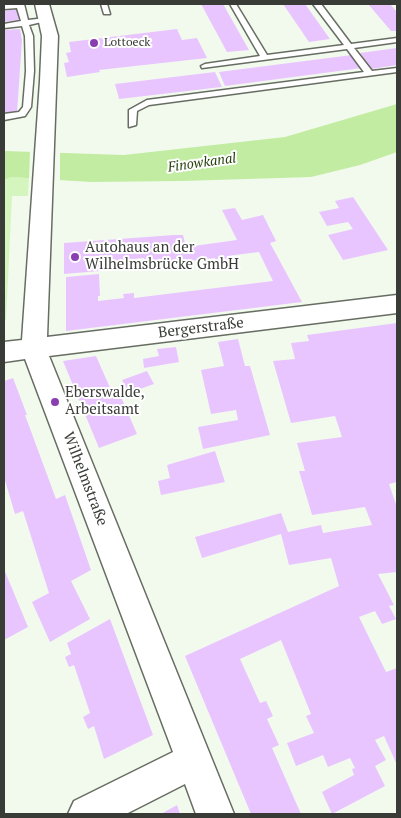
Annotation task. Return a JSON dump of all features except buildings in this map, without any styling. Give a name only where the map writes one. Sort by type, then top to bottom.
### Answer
[{"type":"street","name":"Wilhelmstraße","points":[[42,4],[50,36],[34,348],[215,814]]},
{"type":"street","name":"Bergerstraße","points":[[4,352],[397,304]]},
{"type":"street","points":[[87,814],[194,760]]},
{"type":"lane","points":[[104,4],[107,12]]},
{"type":"lane","points":[[233,4],[265,58]]},
{"type":"lane","points":[[317,4],[370,74]]},
{"type":"lane","points":[[4,7],[20,5],[29,36],[30,71],[27,107],[22,114],[4,117]]},
{"type":"lane","points":[[4,26],[46,20]]},
{"type":"lane","points":[[205,66],[397,40]]},
{"type":"lane","points":[[132,125],[133,110],[147,103],[397,70]]},
{"type":"shaded area","points":[[11,177],[29,178],[28,196],[12,196],[6,320],[4,321],[4,180]]},
{"type":"water","name":"Finowkanal","points":[[397,104],[397,152],[360,165],[311,177],[91,182],[11,177],[4,180],[4,151],[124,155],[285,137]]},
{"type":"pier","points":[[30,149],[60,150],[60,182],[29,181]]},
{"type":"place","name":"Lottoeck","points":[[94,43]]},
{"type":"place","name":"Autohaus an der Wilhelmsbrücke GmbH","points":[[75,257]]},
{"type":"place","name":"Eberswalde, Arbeitsamt","points":[[55,402]]}]
